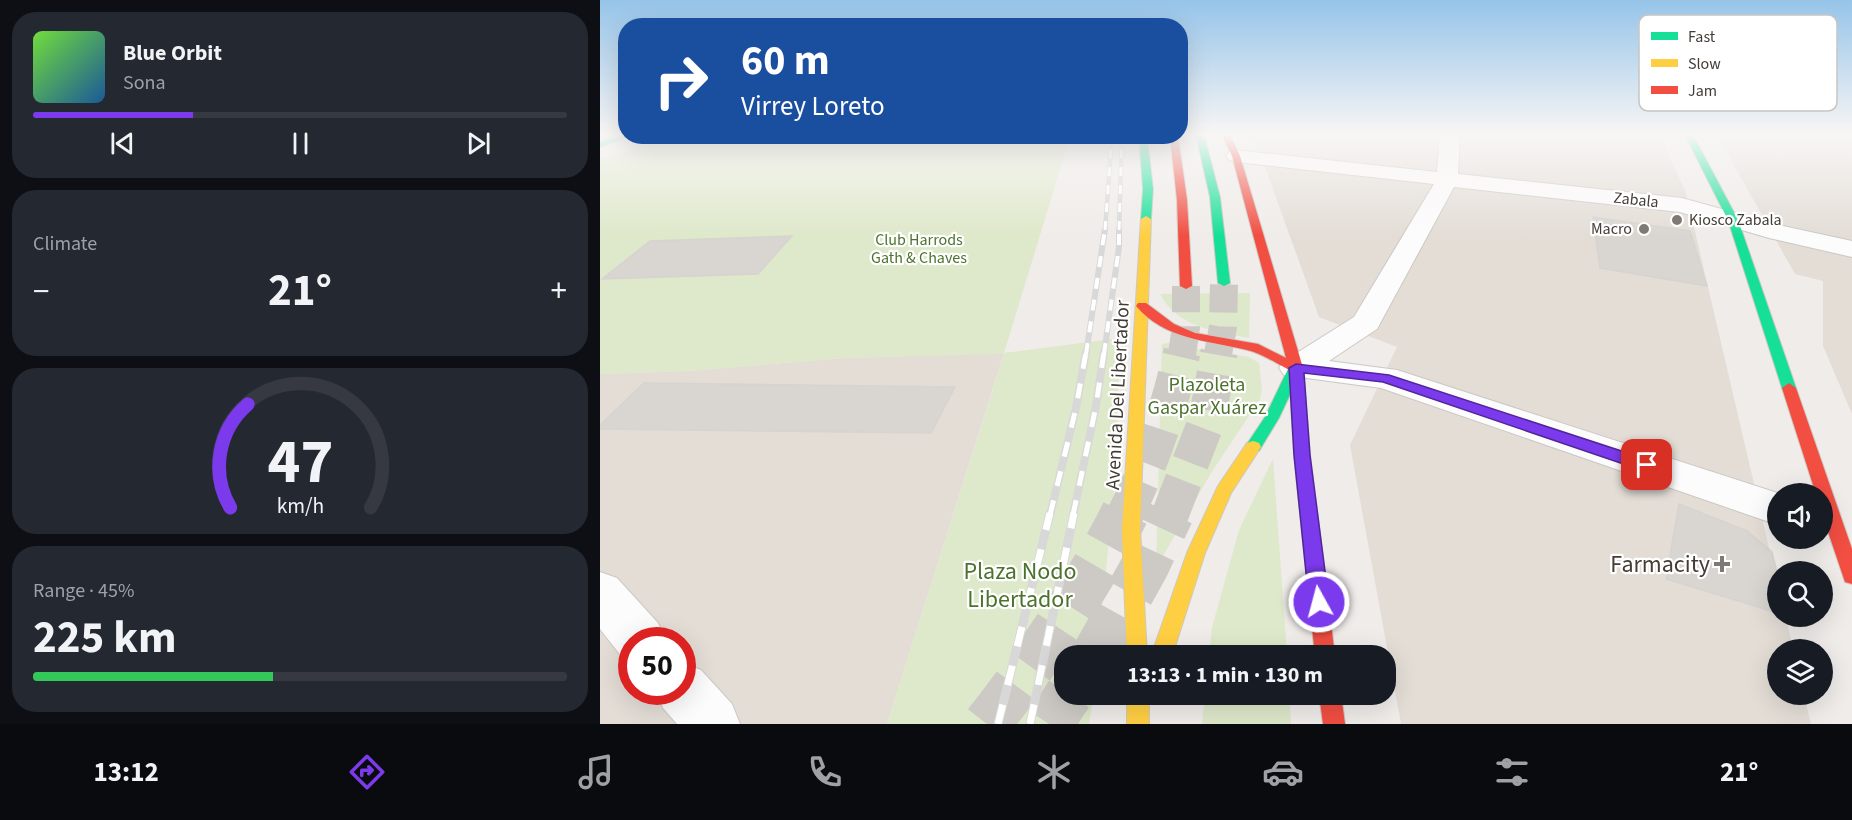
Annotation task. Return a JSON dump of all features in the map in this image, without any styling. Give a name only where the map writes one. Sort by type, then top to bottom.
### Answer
[{"type":"main road","name":"Avenida Del Libertador","points":[[1136,645],[1131,529],[1148,189],[1146,169]]},
{"type":"main road","points":[[1178,169],[1186,286]]},
{"type":"main road","points":[[1208,169],[1215,197],[1224,283]]},
{"type":"main road","points":[[1240,169],[1296,368],[1302,455],[1324,645]]},
{"type":"main road","points":[[1706,169],[1733,220],[1852,576]]},
{"type":"main road","points":[[1142,306],[1170,327],[1192,336],[1252,347],[1296,368]]},
{"type":"main road","points":[[1165,645],[1196,553],[1224,491],[1272,418],[1296,368]]},
{"type":"main road","points":[[1138,705],[1139,721]]},
{"type":"main road","points":[[1139,721],[1144,705]]},
{"type":"main road","points":[[1331,705],[1334,724]]},
{"type":"street","name":"Zabala","points":[[1348,169],[1682,205],[1852,249]]},
{"type":"street","points":[[1296,368],[1366,323],[1447,180],[1448,169]]},
{"type":"street","points":[[1296,368],[1384,378],[1767,505]]},
{"type":"street","points":[[600,593],[629,627]]},
{"type":"street","points":[[696,705],[712,724]]},
{"type":"shaded area","points":[[1266,169],[1675,169],[1686,193],[1767,539],[1767,549],[1769,549],[1772,561],[1767,561],[1767,627],[1788,627],[1791,639],[1767,639],[1767,705],[1806,705],[1811,724],[1401,724],[1396,697],[1396,645],[1387,645],[1350,445],[1397,347],[1319,317]]},
{"type":"shaded area","points":[[1736,169],[1852,169],[1852,414],[1823,346],[1823,281],[1795,274]]},
{"type":"shaded area","points":[[1004,353],[887,724],[600,724],[600,374],[688,371],[845,358]]},
{"type":"green space","points":[[600,169],[1060,169],[1004,353],[1120,338],[1115,483],[1098,645],[1054,645],[1054,705],[1092,705],[1089,724],[887,724],[1004,354],[845,358],[688,371],[600,374]]},
{"type":"green space","points":[[1250,293],[1249,338],[1211,330],[1187,321],[1168,305],[1160,294]]},
{"type":"green space","name":"Plazoleta Gaspar Xuárez","points":[[1170,343],[1249,357],[1259,363],[1262,390],[1260,399],[1211,473],[1156,568],[1162,344]]},
{"type":"green space","points":[[1273,459],[1286,645],[1210,645],[1212,628],[1239,530]]},
{"type":"green space","points":[[1204,705],[1290,705],[1291,724],[1202,724]]},
{"type":"building","points":[[1593,217],[1690,231],[1707,286],[1600,268]]},
{"type":"building","points":[[792,236],[758,274],[602,279],[650,241]]},
{"type":"building","points":[[644,383],[955,387],[931,433],[600,429],[600,425]]},
{"type":"building","name":"Farmacity","points":[[1679,504],[1747,531],[1772,552],[1774,561],[1767,561],[1767,610],[1666,579]]},
{"type":"tunnel","points":[[1218,354],[1223,327],[1224,283]]},
{"type":"tunnel","points":[[1182,354],[1186,327],[1186,286]]},
{"type":"tunnel","points":[[1125,515],[1158,435],[1182,352]]},
{"type":"tunnel","points":[[1170,515],[1207,420],[1219,352]]},
{"type":"tunnel","points":[[987,724],[1061,622],[1095,569],[1125,513]]},
{"type":"tunnel","points":[[1101,645],[1145,566],[1170,513]]},
{"type":"tunnel","points":[[1049,724],[1062,705]]},
{"type":"railway","points":[[1105,230],[1110,169]]},
{"type":"railway","points":[[1119,230],[1121,169]]},
{"type":"railway","points":[[1086,354],[1105,229]]},
{"type":"railway","points":[[1104,354],[1119,247],[1119,230]]},
{"type":"railway","points":[[1050,515],[1076,408],[1086,352]]},
{"type":"railway","points":[[1073,515],[1096,406],[1104,352]]},
{"type":"railway","points":[[998,724],[1050,513]]},
{"type":"railway","points":[[1030,724],[1074,513]]},
{"type":"traffic: fast","points":[[1146,169],[1148,189],[1146,219]]},
{"type":"traffic: fast","points":[[1208,169],[1215,197],[1224,283]]},
{"type":"traffic: fast","points":[[1706,169],[1733,220],[1789,388]]},
{"type":"traffic: fast","points":[[1253,447],[1272,418],[1295,369]]},
{"type":"traffic: slow","points":[[1136,645],[1131,529],[1146,219]]},
{"type":"traffic: slow","points":[[1165,645],[1196,553],[1224,491],[1253,447]]},
{"type":"traffic: slow","points":[[1138,705],[1138,724]]},
{"type":"traffic: jam","points":[[1178,169],[1186,286]]},
{"type":"traffic: jam","points":[[1240,169],[1296,368],[1302,455],[1324,645]]},
{"type":"traffic: jam","points":[[1142,306],[1170,327],[1192,336],[1253,347],[1296,368]]},
{"type":"traffic: jam","points":[[1789,388],[1852,576]]},
{"type":"traffic: jam","points":[[1331,705],[1334,724]]},
{"type":"place","name":"Kiosco Zabala","points":[[1677,220]]},
{"type":"place","name":"Macro","points":[[1644,229]]},
{"type":"place","name":"Farmacity","points":[[1722,564]]},
{"type":"route","points":[[1319,602],[1302,455],[1296,368],[1384,378],[1647,465]]},
{"type":"park label","name":"Club Harrods Gath & Chaves","points":[[919,249]]},
{"type":"park label","name":"Plaza Nodo Libertador","points":[[1020,585]]}]
